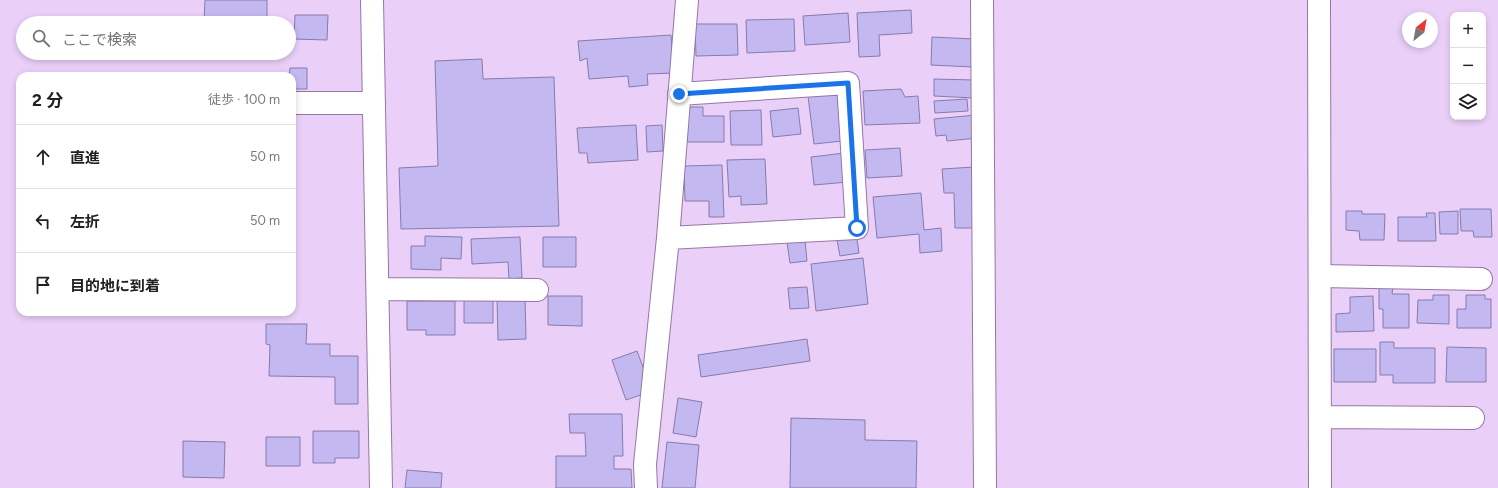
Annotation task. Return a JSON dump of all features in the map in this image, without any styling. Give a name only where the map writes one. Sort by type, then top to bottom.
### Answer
[{"type":"street","points":[[372,0],[381,488]]},
{"type":"street","points":[[646,488],[645,464],[668,238],[687,0]]},
{"type":"street","points":[[982,0],[985,488]]},
{"type":"street","points":[[1319,0],[1320,488]]},
{"type":"street","points":[[668,238],[857,228],[848,83],[679,94]]},
{"type":"street","points":[[296,103],[374,104]]},
{"type":"street","points":[[1320,276],[1481,279]]},
{"type":"street","points":[[378,289],[538,290]]},
{"type":"street","points":[[1320,418],[1473,418]]},
{"type":"building","points":[[205,0],[267,0],[267,16],[204,16]]},
{"type":"building","points":[[911,10],[912,33],[879,35],[880,56],[859,57],[857,13]]},
{"type":"building","points":[[848,13],[850,42],[805,45],[803,16]]},
{"type":"building","points":[[328,15],[327,40],[296,39],[295,16]]},
{"type":"building","points":[[794,19],[795,51],[747,53],[746,20]]},
{"type":"building","points":[[695,24],[737,24],[738,55],[696,56]]},
{"type":"building","points":[[671,35],[674,73],[647,74],[648,85],[629,87],[628,76],[589,79],[587,58],[580,61],[578,41]]},
{"type":"building","points":[[932,37],[974,39],[973,67],[931,65]]},
{"type":"building","points":[[482,59],[483,79],[554,77],[559,226],[401,229],[399,168],[438,166],[435,61]]},
{"type":"building","points":[[290,68],[307,68],[307,89],[296,89],[296,72],[290,72]]},
{"type":"building","points":[[934,79],[974,80],[974,98],[934,96]]},
{"type":"building","points":[[901,89],[905,97],[918,96],[920,123],[865,125],[863,91]]},
{"type":"building","points":[[837,92],[842,141],[814,144],[808,96]]},
{"type":"building","points":[[967,99],[968,111],[935,113],[934,101]]},
{"type":"building","points":[[686,107],[703,107],[703,116],[724,116],[724,142],[685,142]]},
{"type":"building","points":[[798,108],[801,134],[773,137],[770,111]]},
{"type":"building","points":[[761,110],[762,145],[731,145],[730,111]]},
{"type":"building","points":[[976,115],[978,138],[947,141],[946,135],[936,136],[934,119]]},
{"type":"building","points":[[636,125],[638,160],[588,163],[587,153],[579,153],[577,128]]},
{"type":"building","points":[[662,125],[663,151],[647,152],[646,126]]},
{"type":"building","points":[[900,148],[902,176],[867,178],[865,150]]},
{"type":"building","points":[[845,153],[848,182],[814,185],[811,157]]},
{"type":"building","points":[[765,159],[767,204],[741,205],[741,196],[729,197],[727,160]]},
{"type":"building","points":[[722,165],[724,217],[709,217],[709,201],[685,201],[684,166]]},
{"type":"building","points":[[974,167],[976,228],[955,228],[954,193],[944,193],[942,169]]},
{"type":"building","points":[[921,193],[924,230],[941,228],[942,251],[920,253],[919,234],[877,238],[873,197]]},
{"type":"building","points":[[1460,209],[1491,209],[1492,237],[1474,237],[1473,231],[1461,231]]},
{"type":"building","points":[[1346,211],[1362,211],[1362,214],[1385,214],[1384,240],[1360,240],[1359,231],[1346,230]]},
{"type":"building","points":[[1458,211],[1458,234],[1440,234],[1439,212]]},
{"type":"building","points":[[1426,213],[1435,213],[1436,241],[1398,241],[1398,217],[1427,217]]},
{"type":"building","points":[[856,232],[859,253],[840,256],[836,235]]},
{"type":"building","points":[[425,236],[462,237],[461,259],[441,258],[441,270],[411,269],[411,246],[425,246]]},
{"type":"building","points":[[520,237],[522,278],[509,279],[508,262],[472,264],[471,239]]},
{"type":"building","points":[[543,237],[576,237],[576,267],[543,267]]},
{"type":"building","points":[[805,240],[807,261],[790,263],[787,242]]},
{"type":"building","points":[[863,258],[868,304],[816,311],[811,264]]},
{"type":"building","points":[[1379,286],[1393,286],[1392,294],[1409,294],[1409,328],[1383,328],[1383,309],[1379,309]]},
{"type":"building","points":[[807,287],[809,308],[790,309],[788,288]]},
{"type":"building","points":[[1433,295],[1449,295],[1449,324],[1417,323],[1418,300],[1433,300]]},
{"type":"building","points":[[1466,295],[1485,295],[1485,299],[1491,299],[1491,328],[1457,328],[1457,309],[1466,309]]},
{"type":"building","points":[[464,296],[493,296],[493,323],[464,323]]},
{"type":"building","points":[[548,296],[582,296],[582,326],[548,325]]},
{"type":"building","points":[[1373,296],[1374,331],[1336,332],[1336,314],[1350,313],[1350,297]]},
{"type":"building","points":[[497,298],[525,298],[526,339],[498,340]]},
{"type":"building","points":[[407,301],[455,301],[455,335],[426,335],[426,330],[407,330]]},
{"type":"building","points":[[266,324],[307,324],[306,344],[330,344],[330,356],[358,356],[358,404],[335,404],[335,377],[269,376],[270,345],[266,344]]},
{"type":"building","points":[[807,339],[810,361],[701,377],[698,355]]},
{"type":"building","points":[[1380,342],[1394,342],[1394,348],[1435,348],[1435,383],[1393,383],[1393,375],[1380,375]]},
{"type":"building","points":[[1447,347],[1486,348],[1486,382],[1446,382]]},
{"type":"building","points":[[1334,349],[1376,349],[1376,382],[1334,382]]},
{"type":"building","points":[[637,351],[652,391],[626,400],[612,360]]},
{"type":"building","points":[[678,398],[702,402],[696,437],[673,433]]},
{"type":"building","points":[[569,414],[622,414],[623,456],[614,456],[614,469],[631,469],[632,488],[556,488],[556,456],[586,456],[585,433],[570,433]]},
{"type":"building","points":[[791,418],[865,420],[865,440],[917,441],[916,488],[790,488]]},
{"type":"building","points":[[313,431],[359,431],[359,458],[335,458],[335,463],[313,463]]},
{"type":"building","points":[[266,437],[300,437],[300,466],[266,466]]},
{"type":"building","points":[[183,441],[225,442],[224,478],[183,477]]},
{"type":"building","points":[[667,442],[699,445],[695,488],[662,488]]},
{"type":"building","points":[[407,470],[442,473],[441,488],[405,488]]},
{"type":"route","points":[[679,94],[848,83],[857,228]]}]
